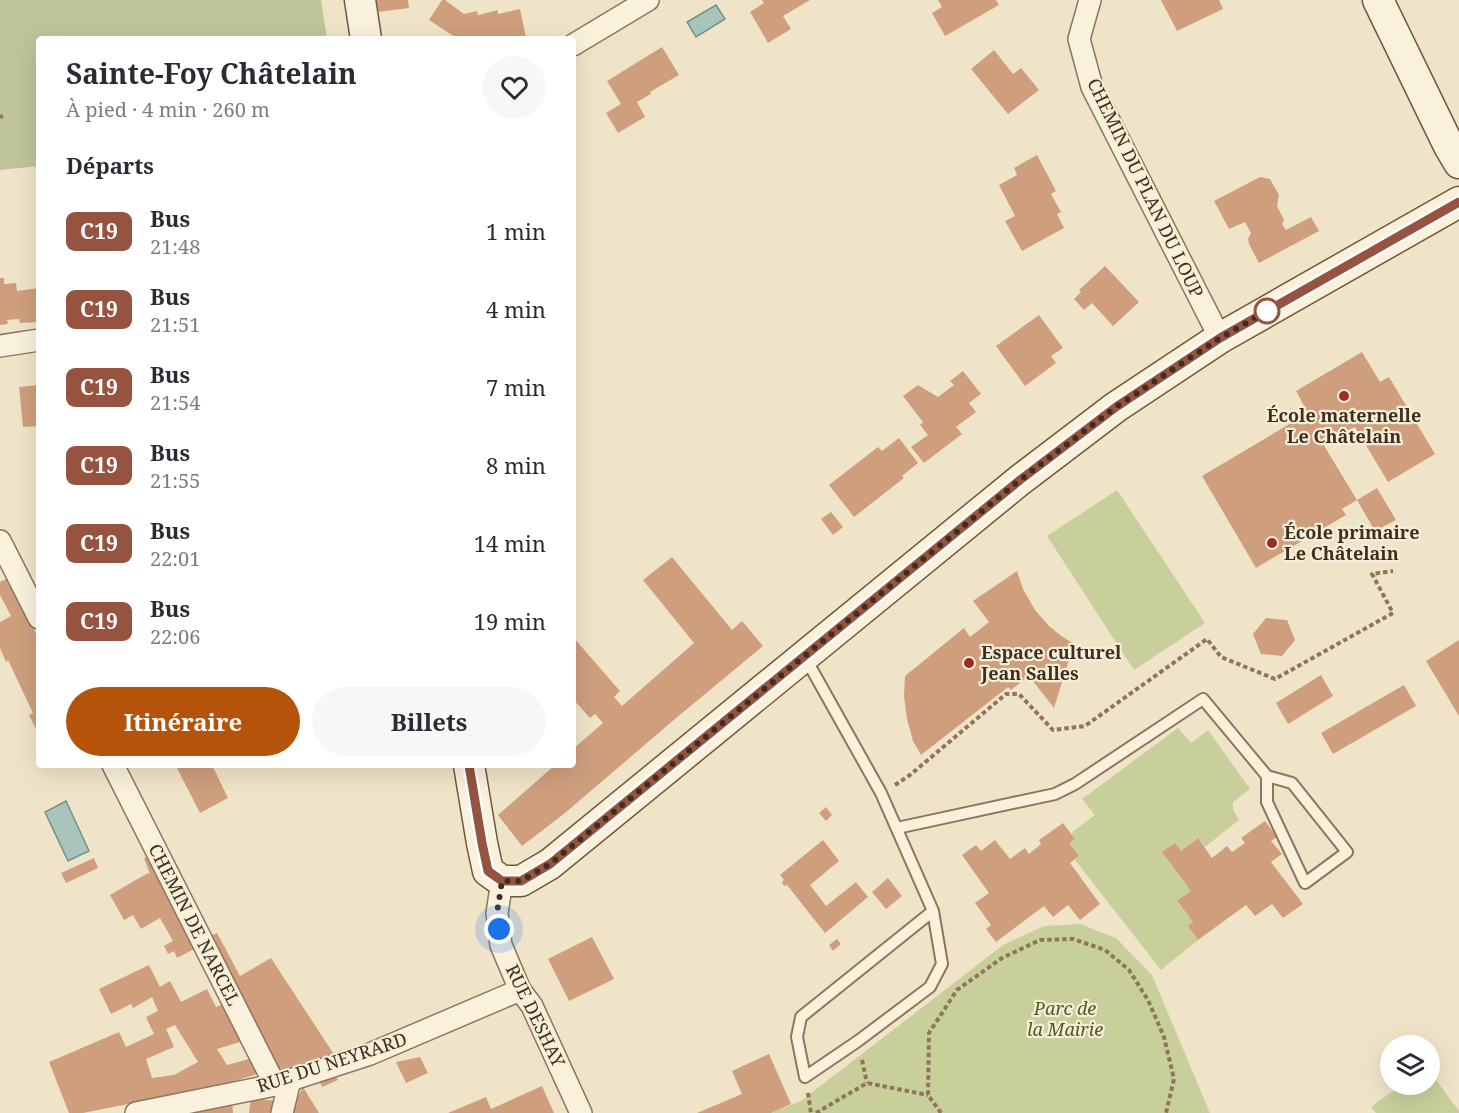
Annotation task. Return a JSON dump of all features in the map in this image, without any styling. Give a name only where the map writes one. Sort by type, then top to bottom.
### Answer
[{"type":"street","points":[[360,0],[366,36]]},
{"type":"street","points":[[576,43],[648,0]]},
{"type":"street","name":"CHEMIN DU PLAN DU LOUP","points":[[1090,0],[1079,39],[1092,87],[1220,338]]},
{"type":"street","points":[[1378,0],[1459,164]]},
{"type":"street","points":[[470,768],[488,871],[502,881],[521,881],[550,864],[1020,480],[1116,407],[1220,338],[1459,202]]},
{"type":"street","points":[[0,346],[36,340]]},
{"type":"street","points":[[0,542],[36,612]]},
{"type":"street","name":"CHEMIN DE NARCEL","points":[[115,768],[283,1083]]},
{"type":"street","name":"RUE DESHAY","points":[[502,881],[497,913],[501,945],[520,990],[532,1006],[581,1113]]},
{"type":"street","name":"RUE DU NEYRARD","points":[[136,1113],[283,1083],[370,1054],[520,990]]},
{"type":"street","points":[[282,1113],[283,1083]]},
{"type":"lane","points":[[805,657],[882,794],[933,911],[942,964],[930,987],[805,1077],[796,1037],[801,1017],[933,911]]},
{"type":"lane","points":[[897,828],[1055,794],[1075,784],[1203,699],[1268,776],[1292,783],[1347,852],[1305,883],[1267,802],[1268,776]]},
{"type":"path","points":[[882,794],[910,775],[1006,694],[1019,694],[1053,730],[1085,726],[1208,639],[1221,657],[1275,679],[1393,613],[1372,574],[1393,571]]},
{"type":"path","points":[[941,1113],[928,1095],[929,1033],[957,990],[1002,958],[1040,940],[1073,939],[1105,950],[1129,970],[1148,1000],[1164,1037],[1174,1079],[1166,1113]]},
{"type":"path","points":[[816,1113],[867,1083],[928,1095]]},
{"type":"green space","points":[[0,0],[321,0],[327,36],[36,36],[36,166],[0,170]]},
{"type":"green space","points":[[1117,490],[1205,623],[1134,670],[1047,536]]},
{"type":"green space","points":[[1178,728],[1191,743],[1208,730],[1250,789],[1233,802],[1233,810],[1239,820],[1205,847],[1198,838],[1181,851],[1175,843],[1163,852],[1191,891],[1177,902],[1193,922],[1188,926],[1198,940],[1161,970],[1075,860],[1079,856],[1069,843],[1075,839],[1071,833],[1095,815],[1082,799]]},
{"type":"green space","name":"Parc de la Mairie","points":[[1080,924],[1116,938],[1152,975],[1210,1113],[771,1113],[801,1101],[1003,945],[1044,926]]},
{"type":"green space","points":[[1440,1085],[1459,1113],[1376,1113],[1371,1107],[1387,1095],[1440,1095]]},
{"type":"water","points":[[716,5],[725,19],[696,37],[687,22]]},
{"type":"water","points":[[66,801],[89,851],[68,861],[45,812]]},
{"type":"building","points":[[376,0],[408,0],[409,8],[378,12]]},
{"type":"building","points":[[442,0],[464,14],[477,11],[478,15],[498,10],[498,14],[520,9],[526,36],[453,36],[429,20]]},
{"type":"building","points":[[762,0],[810,0],[783,16],[791,29],[768,43],[750,12],[764,3]]},
{"type":"building","points":[[938,0],[996,0],[999,5],[945,36],[932,13],[942,7]]},
{"type":"building","points":[[1161,0],[1219,0],[1223,9],[1177,31]]},
{"type":"building","points":[[662,47],[679,75],[637,102],[645,117],[618,133],[606,113],[621,104],[607,81]]},
{"type":"building","points":[[994,50],[1013,74],[1021,68],[1039,90],[1008,114],[971,69]]},
{"type":"building","points":[[1037,155],[1056,191],[1051,194],[1061,212],[1057,214],[1064,228],[1022,251],[1005,221],[1015,216],[999,185],[1017,175],[1014,168]]},
{"type":"building","points":[[1260,177],[1270,179],[1279,195],[1277,206],[1286,230],[1311,217],[1319,231],[1259,263],[1249,244],[1248,239],[1251,233],[1245,222],[1229,229],[1214,201]]},
{"type":"building","points":[[1105,266],[1139,302],[1113,326],[1092,303],[1084,310],[1074,299],[1081,292],[1079,290]]},
{"type":"building","points":[[0,278],[4,278],[4,284],[16,283],[17,291],[36,288],[36,322],[20,323],[19,319],[7,320],[8,324],[0,325]]},
{"type":"building","points":[[1039,315],[1063,348],[1051,356],[1056,363],[1025,386],[996,346]]},
{"type":"building","points":[[1362,352],[1380,382],[1389,377],[1435,454],[1388,482],[1355,427],[1323,444],[1357,500],[1342,509],[1346,515],[1256,568],[1202,476],[1308,413],[1296,391]]},
{"type":"building","points":[[963,371],[981,394],[969,403],[976,412],[956,427],[962,434],[924,463],[911,447],[928,435],[920,425],[923,422],[903,396],[918,385],[938,397],[954,385],[950,381]]},
{"type":"building","points":[[36,385],[36,426],[23,427],[19,387]]},
{"type":"building","points":[[899,438],[918,463],[902,476],[904,478],[854,517],[829,485],[878,447],[882,451]]},
{"type":"building","points":[[1377,488],[1396,520],[1375,531],[1357,500]]},
{"type":"building","points":[[831,512],[843,527],[833,535],[821,519]]},
{"type":"building","points":[[672,557],[732,630],[742,621],[763,646],[565,813],[522,846],[498,815],[552,768],[576,768],[576,746],[603,723],[595,714],[590,718],[576,702],[576,640],[620,691],[614,697],[622,706],[694,643],[643,580]]},
{"type":"building","points":[[1017,571],[1023,589],[1035,610],[1049,626],[1074,644],[1054,708],[1029,676],[1011,690],[1008,687],[921,755],[913,741],[907,719],[904,696],[905,676],[964,628],[970,637],[989,622],[973,601]]},
{"type":"building","points":[[10,577],[36,633],[36,729],[29,715],[33,713],[0,648],[0,622],[11,616],[0,595],[0,582]]},
{"type":"building","points":[[1266,618],[1287,620],[1295,640],[1282,656],[1261,654],[1253,634]]},
{"type":"building","points":[[1459,640],[1459,716],[1426,661]]},
{"type":"building","points":[[1321,675],[1333,696],[1288,724],[1276,703]]},
{"type":"building","points":[[1404,685],[1416,706],[1333,754],[1321,733]]},
{"type":"building","points":[[177,768],[213,768],[228,798],[200,813]]},
{"type":"building","points":[[826,807],[832,815],[826,821],[819,813]]},
{"type":"building","points":[[1265,821],[1277,837],[1271,841],[1282,854],[1271,862],[1303,904],[1283,918],[1272,904],[1255,916],[1246,905],[1198,940],[1188,926],[1193,922],[1177,901],[1191,891],[1162,852],[1175,843],[1181,851],[1198,838],[1212,858],[1227,846],[1232,852],[1245,843],[1241,838]]},
{"type":"building","points":[[1063,823],[1075,839],[1069,843],[1079,856],[1070,863],[1100,904],[1080,920],[1068,905],[1053,917],[1044,906],[996,942],[986,929],[991,925],[975,903],[989,893],[962,855],[976,845],[981,851],[995,840],[1010,859],[1025,848],[1029,854],[1041,844],[1039,840]]},
{"type":"building","points":[[823,840],[839,861],[810,885],[826,906],[856,882],[868,897],[825,933],[787,885],[784,886],[782,882],[784,880],[780,875]]},
{"type":"building","points":[[153,854],[196,948],[177,958],[174,951],[168,954],[164,946],[173,941],[160,918],[141,929],[133,915],[124,920],[110,895],[148,873],[150,874],[144,858]]},
{"type":"building","points":[[94,858],[98,868],[66,883],[61,873]]},
{"type":"building","points":[[888,878],[902,896],[886,909],[872,892]]},
{"type":"building","points":[[217,933],[240,976],[271,958],[335,1056],[279,1074],[208,937]]},
{"type":"building","points":[[592,937],[614,979],[569,1001],[548,959]]},
{"type":"building","points":[[837,939],[841,944],[833,951],[829,945]]},
{"type":"building","points":[[149,965],[160,987],[170,981],[181,1002],[207,989],[216,1007],[227,1002],[247,1040],[217,1049],[227,1065],[256,1057],[261,1073],[214,1087],[83,1113],[69,1113],[49,1062],[119,1032],[126,1047],[154,1034],[146,1017],[158,1011],[152,997],[133,1008],[131,1004],[111,1014],[99,989]],"holes":[[[175,1025],[198,1062],[174,1075],[152,1078],[146,1059],[174,1047],[166,1029]]]},
{"type":"building","points":[[769,1054],[791,1104],[771,1113],[697,1113],[742,1094],[732,1071]]},
{"type":"building","points":[[420,1057],[428,1073],[406,1083],[396,1062]]},
{"type":"building","points":[[334,1073],[338,1080],[322,1087],[319,1080]]},
{"type":"building","points":[[542,1086],[554,1113],[448,1113],[486,1097],[491,1109]]},
{"type":"building","points":[[303,1087],[319,1113],[289,1113]]},
{"type":"building","points":[[251,1098],[277,1101],[276,1113],[249,1113]]},
{"type":"building","points":[[232,1100],[233,1113],[171,1113]]},
{"type":"bus line","name":"C19","points":[[470,768],[488,871],[502,881],[521,881],[550,864],[1020,480],[1116,407],[1220,338],[1459,202]]},
{"type":"place","name":"École maternelle Le Châtelain","points":[[1344,396]]},
{"type":"place","name":"École primaire Le Châtelain","points":[[1272,543]]},
{"type":"place","name":"Espace culturel Jean Salles","points":[[969,663]]},
{"type":"route","points":[[499,929],[497,913],[502,881],[521,881],[550,864],[1020,480],[1116,407],[1220,338],[1267,311]]}]
